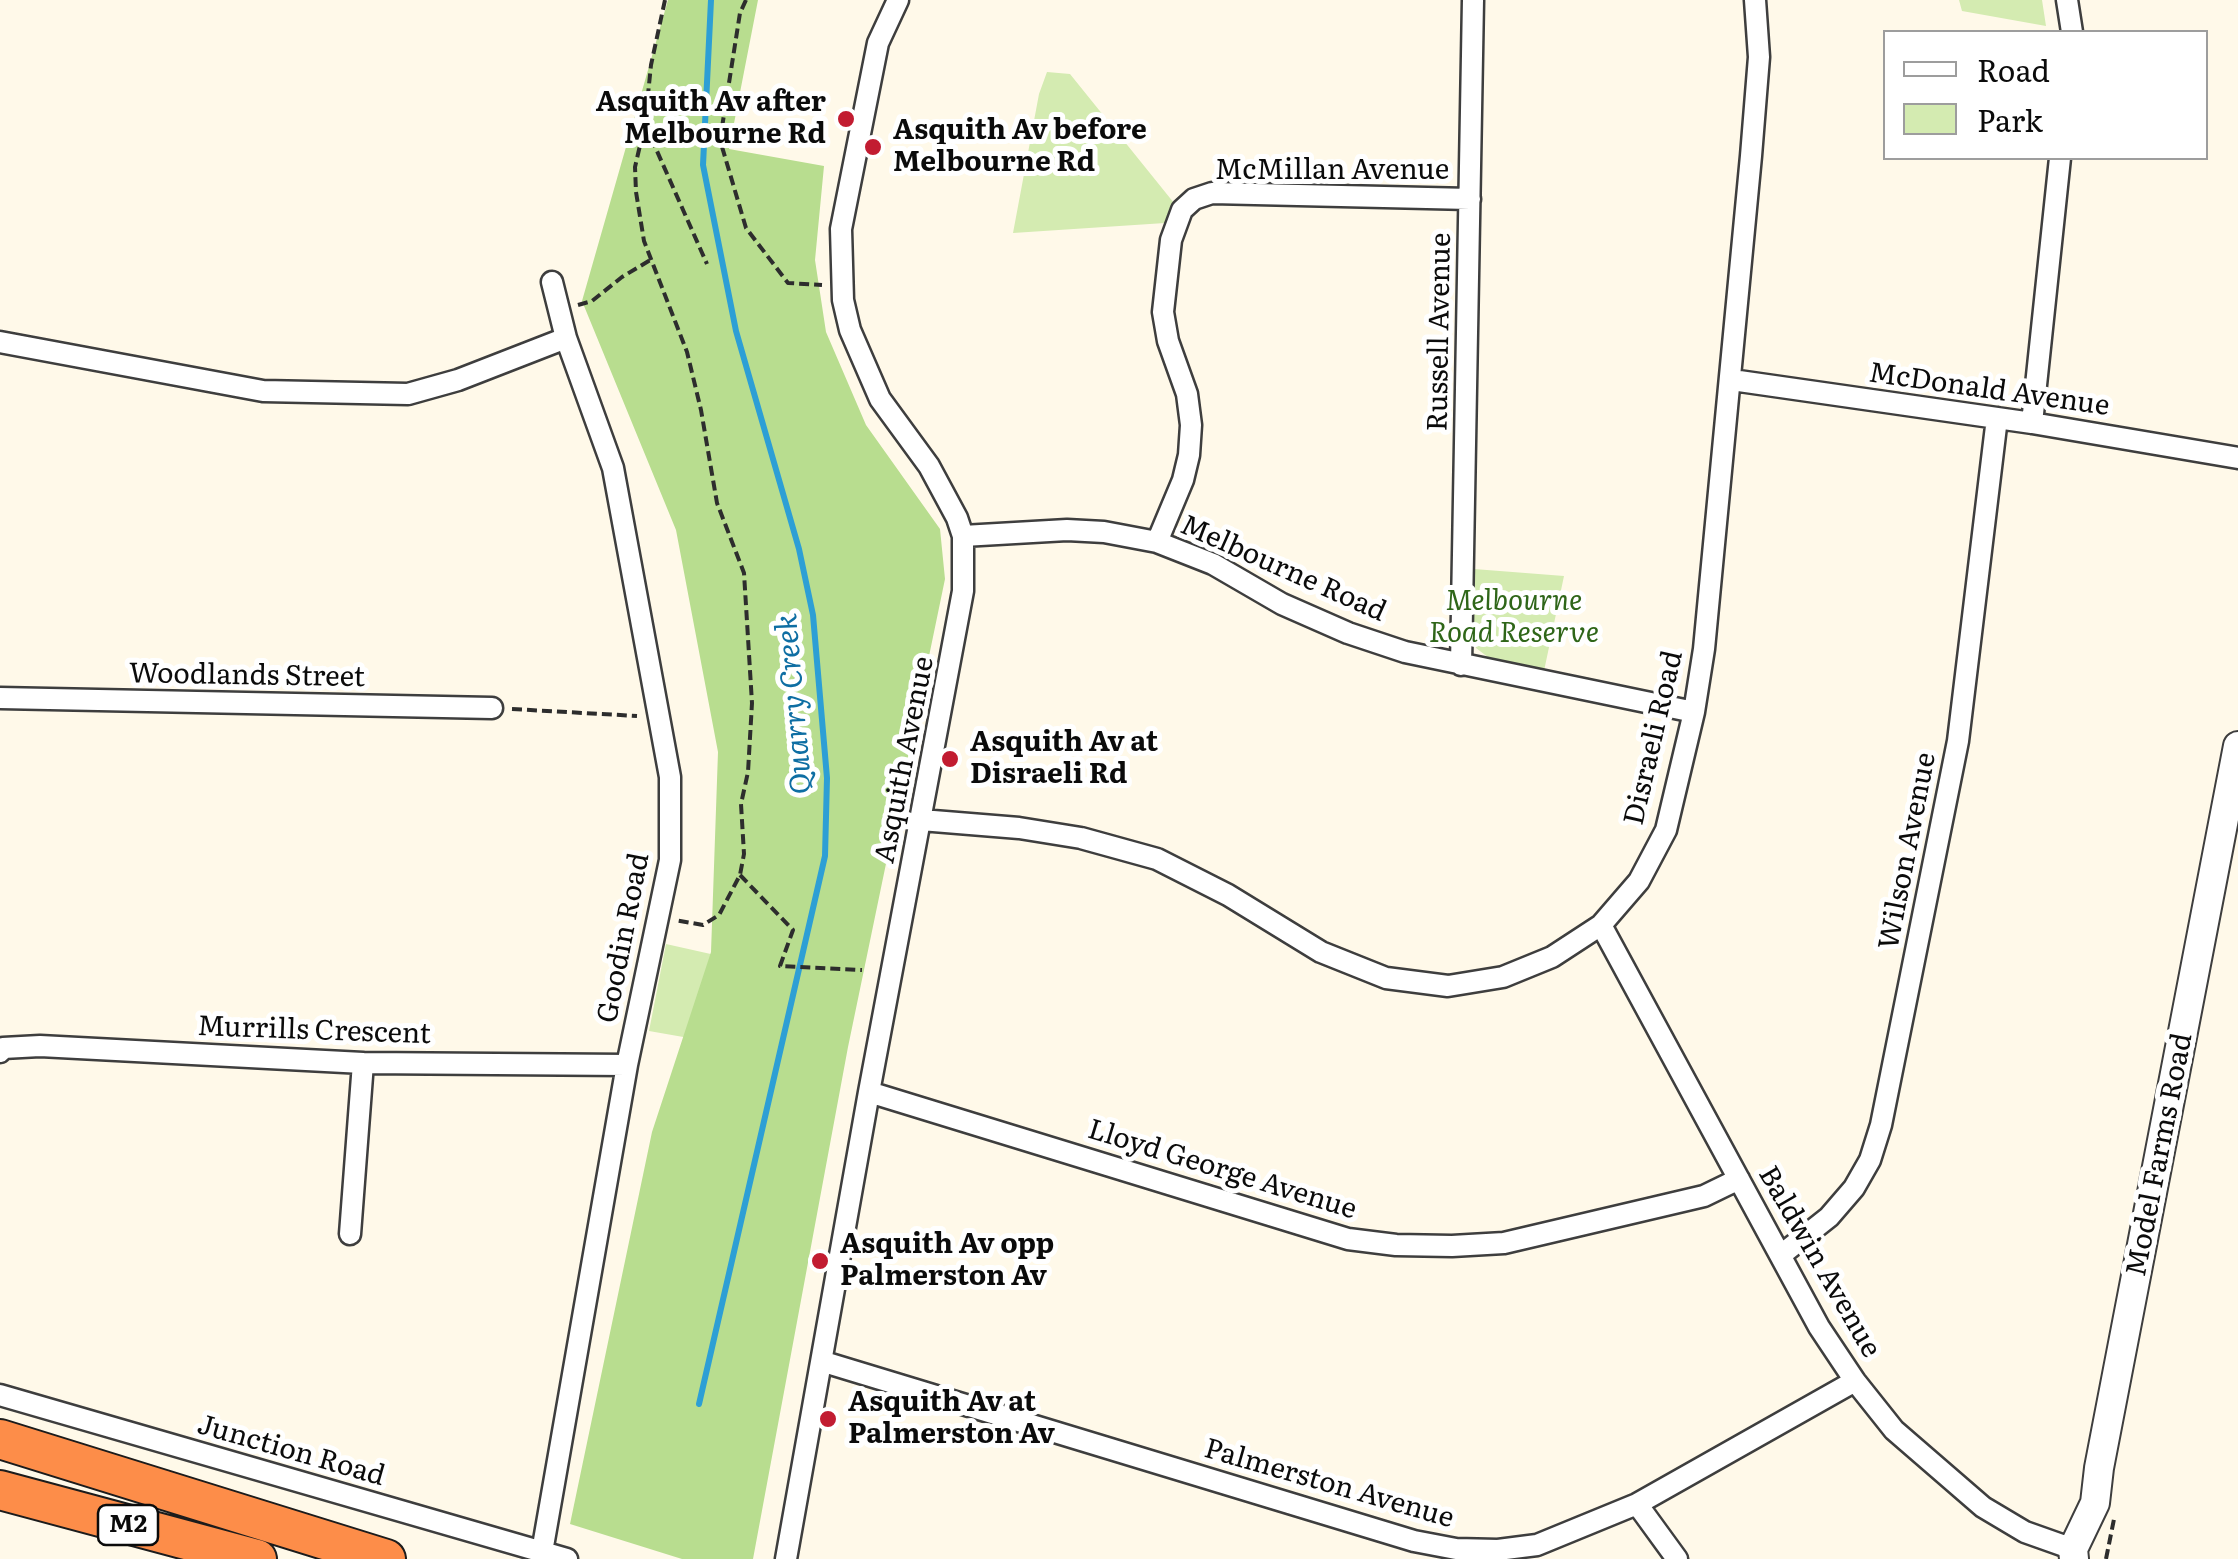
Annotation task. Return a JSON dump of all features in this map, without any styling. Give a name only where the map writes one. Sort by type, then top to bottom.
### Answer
[{"type":"highway","points":[[0,1440],[386,1559]]},
{"type":"highway","name":"M2","points":[[0,1490],[257,1559]]},
{"type":"street","name":"Asquith Avenue","points":[[786,1559],[959,620],[964,562],[963,536],[944,490],[871,382],[850,330],[843,300],[841,229],[878,44],[898,0]]},
{"type":"street","name":"Russell Avenue","points":[[1461,665],[1472,0]]},
{"type":"street","name":"Disraeli Road","points":[[922,820],[1081,838],[1157,860],[1228,895],[1321,952],[1386,978],[1448,986],[1502,976],[1552,957],[1601,925],[1639,881],[1666,830],[1694,712],[1732,380],[1759,57],[1755,0]]},
{"type":"street","points":[[2067,0],[2072,30]]},
{"type":"street","points":[[2032,422],[2060,160]]},
{"type":"street","name":"McMillan Avenue","points":[[1157,542],[1190,455],[1192,425],[1187,394],[1168,341],[1163,312],[1172,240],[1182,210],[1194,199],[1212,193],[1470,199]]},
{"type":"street","name":"Goodin Road","points":[[542,1552],[627,1065],[670,860],[670,778],[613,468],[566,338],[552,282]]},
{"type":"street","points":[[0,342],[263,391],[408,394],[458,380],[566,338]]},
{"type":"street","name":"McDonald Avenue","points":[[1732,380],[2032,422],[2238,458]]},
{"type":"street","name":"Wilson Avenue","points":[[1781,1255],[1830,1216],[1854,1188],[1870,1160],[1881,1125],[1958,740],[1997,418]]},
{"type":"street","name":"Melbourne Road","points":[[963,536],[1067,530],[1157,542],[1213,564],[1282,604],[1348,634],[1461,665],[1694,712]]},
{"type":"street","name":"Woodlands Street","points":[[0,698],[492,708]]},
{"type":"street","name":"Model Farms Road","points":[[2073,1554],[2096,1503],[2238,746]]},
{"type":"street","name":"Baldwin Avenue","points":[[1601,925],[1818,1327],[1854,1381],[1894,1430],[1984,1508],[2073,1554]]},
{"type":"street","name":"Murrills Crescent","points":[[0,1052],[3,1048],[40,1046],[363,1063],[627,1065]]},
{"type":"street","points":[[350,1234],[363,1063]]},
{"type":"street","name":"Lloyd George Avenue","points":[[869,1092],[1348,1239],[1396,1245],[1504,1243],[1704,1196],[1739,1179]]},
{"type":"street","name":"Palmerston Avenue","points":[[824,1362],[1414,1540],[1456,1549],[1498,1550],[1537,1545],[1637,1504],[1854,1381]]},
{"type":"street","name":"Junction Road","points":[[0,1396],[567,1559]]},
{"type":"street","points":[[1637,1504],[1678,1559]]},
{"type":"path","points":[[658,916],[703,925],[719,916],[740,875],[744,854],[740,822],[752,703],[744,573],[717,502],[687,352],[644,240],[636,192],[634,167],[646,124],[651,65],[664,0]]},
{"type":"path","points":[[746,0],[740,13],[720,140],[746,228],[788,283],[819,285]]},
{"type":"path","points":[[646,124],[708,264]]},
{"type":"path","points":[[592,300],[652,259]]},
{"type":"path","points":[[492,708],[659,716]]},
{"type":"path","points":[[740,875],[793,930],[780,966],[862,970]]},
{"type":"green space","points":[[668,0],[758,0],[729,149],[824,166],[815,260],[826,332],[866,425],[940,529],[945,579],[848,1047],[753,1559],[682,1559],[570,1524],[652,1132],[711,952],[718,752],[676,530],[582,301]]},
{"type":"green space","points":[[1959,0],[2042,0],[2046,26],[1962,11]]},
{"type":"green space","points":[[1047,72],[1070,74],[1174,203],[1165,223],[1013,233],[1039,94]]},
{"type":"green space","name":"Melbourne Road Reserve","points":[[1474,569],[1564,576],[1544,671],[1493,661],[1476,648]]},
{"type":"green space","points":[[666,944],[742,961],[729,1045],[649,1031]]},
{"type":"waterway","name":"Quarry Creek","points":[[699,1404],[825,856],[827,778],[813,615],[799,549],[736,331],[703,165],[711,0]]},
{"type":"place","name":"Asquith Av after Melbourne Rd","points":[[846,119]]},
{"type":"place","name":"Asquith Av before Melbourne Rd","points":[[873,147]]},
{"type":"place","name":"Asquith Av at Disraeli Rd","points":[[950,759]]},
{"type":"place","name":"Asquith Av opp Palmerston Av","points":[[820,1261]]},
{"type":"place","name":"Asquith Av at Palmerston Av","points":[[828,1419]]}]
